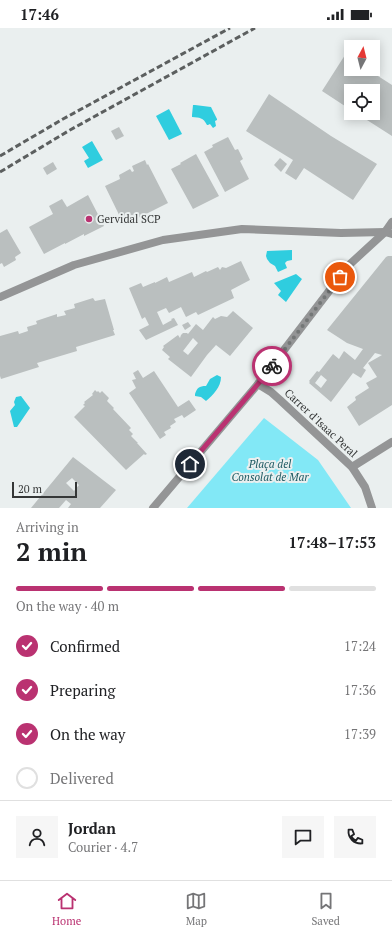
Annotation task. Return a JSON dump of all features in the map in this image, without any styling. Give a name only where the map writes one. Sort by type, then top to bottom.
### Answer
[{"type":"street","points":[[153,508],[258,384],[349,265],[388,233],[392,222]]},
{"type":"street","points":[[0,297],[74,265],[163,240],[242,229],[341,233],[388,233]]},
{"type":"street","name":"Carrer d'Isaac Peral","points":[[258,384],[271,392],[352,467],[365,487],[372,508]]},
{"type":"street","points":[[352,467],[392,442]]},
{"type":"green space","name":"Plaça del Consolat de Mar","points":[[264,418],[318,460],[351,508],[187,508]]},
{"type":"shaded area","points":[[193,105],[211,107],[217,119],[215,121],[216,126],[213,128],[210,124],[207,125],[201,118],[192,117]]},
{"type":"shaded area","points":[[169,109],[182,134],[169,140],[156,116]]},
{"type":"shaded area","points":[[92,141],[103,160],[88,168],[84,161],[89,158],[82,147]]},
{"type":"shaded area","points":[[292,250],[292,260],[285,263],[287,268],[278,272],[266,256],[267,251]]},
{"type":"shaded area","points":[[296,274],[302,279],[286,302],[278,295],[281,291],[274,283]]},
{"type":"shaded area","points":[[217,375],[221,377],[220,384],[209,399],[206,401],[201,397],[195,396],[199,388],[206,386],[210,379]]},
{"type":"shaded area","points":[[21,396],[30,408],[17,427],[14,427],[10,411],[15,405],[14,402],[16,397]]},
{"type":"building","points":[[344,57],[344,76],[378,76],[392,85],[392,136],[367,120],[380,120],[380,84],[344,84],[344,105],[322,91]]},
{"type":"building","points":[[269,94],[331,136],[377,164],[353,200],[304,168],[296,180],[285,173],[293,160],[246,131]]},
{"type":"building","points":[[119,127],[124,136],[116,140],[111,131]]},
{"type":"building","points":[[228,137],[235,150],[238,149],[243,159],[240,161],[249,179],[225,192],[204,152],[213,147],[212,145]]},
{"type":"building","points":[[196,154],[219,196],[193,209],[171,169]]},
{"type":"building","points":[[280,158],[287,164],[281,172],[274,165]]},
{"type":"building","points":[[145,160],[168,203],[124,225],[105,186],[120,179],[119,175],[130,169],[132,172],[134,171],[132,166]]},
{"type":"building","points":[[53,162],[57,169],[47,175],[43,168]]},
{"type":"building","points":[[88,195],[104,226],[84,236],[84,234],[44,254],[29,227],[53,214],[49,206],[62,199],[67,207]]},
{"type":"building","points":[[7,229],[21,253],[15,257],[16,260],[4,267],[2,263],[0,264],[0,233]]},
{"type":"building","points":[[392,256],[392,405],[359,426],[347,407],[356,400],[355,397],[369,388],[366,383],[377,377],[368,363],[382,355],[375,353],[363,368],[366,370],[361,378],[353,373],[331,402],[309,383],[309,381],[317,371],[319,372],[333,354],[339,359],[344,351],[355,360],[363,349],[347,343],[327,330],[386,257]],"holes":[[[321,375],[327,380],[321,388],[315,383]]]},
{"type":"building","points":[[241,261],[250,280],[231,290],[234,298],[198,315],[196,312],[186,317],[181,307],[169,313],[166,308],[157,312],[163,325],[174,318],[178,325],[146,340],[139,330],[149,325],[145,317],[142,319],[129,288],[141,283],[143,287],[167,277],[169,282],[192,272],[194,277],[206,271],[207,272],[218,267],[220,270],[222,267],[226,268]]},
{"type":"building","points":[[93,298],[95,301],[105,299],[115,335],[76,347],[77,351],[37,363],[39,367],[1,379],[0,336],[18,331],[19,334],[28,331],[27,327],[37,324],[36,321],[57,314],[57,317],[66,315],[64,311],[75,308],[74,304]]},
{"type":"building","points":[[233,311],[253,328],[230,356],[216,345],[191,377],[168,359],[170,357],[162,350],[164,347],[163,346],[178,335],[180,338],[183,333],[188,334],[196,324],[203,330],[213,317],[215,319],[221,316],[227,317]],"holes":[[[193,338],[198,343],[188,355],[183,351]]]},
{"type":"building","points":[[188,322],[191,326],[185,330],[182,325]]},
{"type":"building","points":[[138,370],[143,378],[154,371],[178,407],[189,400],[196,410],[184,418],[182,415],[174,419],[176,422],[170,426],[171,428],[164,432],[166,435],[160,439],[129,393],[136,388],[132,380],[136,379],[133,373]]},
{"type":"building","points":[[95,390],[100,393],[102,391],[109,398],[107,401],[131,428],[129,430],[133,434],[131,436],[147,454],[144,454],[126,470],[74,417],[85,406],[83,405],[85,403],[84,402],[93,395],[92,394]]},
{"type":"building","points":[[73,457],[116,490],[100,508],[68,508],[71,504],[66,500],[59,508],[31,508]],"holes":[[[72,478],[79,485],[74,491],[66,483]]]},
{"type":"railway","points":[[0,156],[63,119],[230,28]]},
{"type":"railway","points":[[0,172],[70,130],[255,28]]},
{"type":"way so far","points":[[272,366],[340,277]]},
{"type":"place","name":"Gervidal SCP","points":[[89,219]]},
{"type":"route","points":[[190,464],[272,366]]}]
